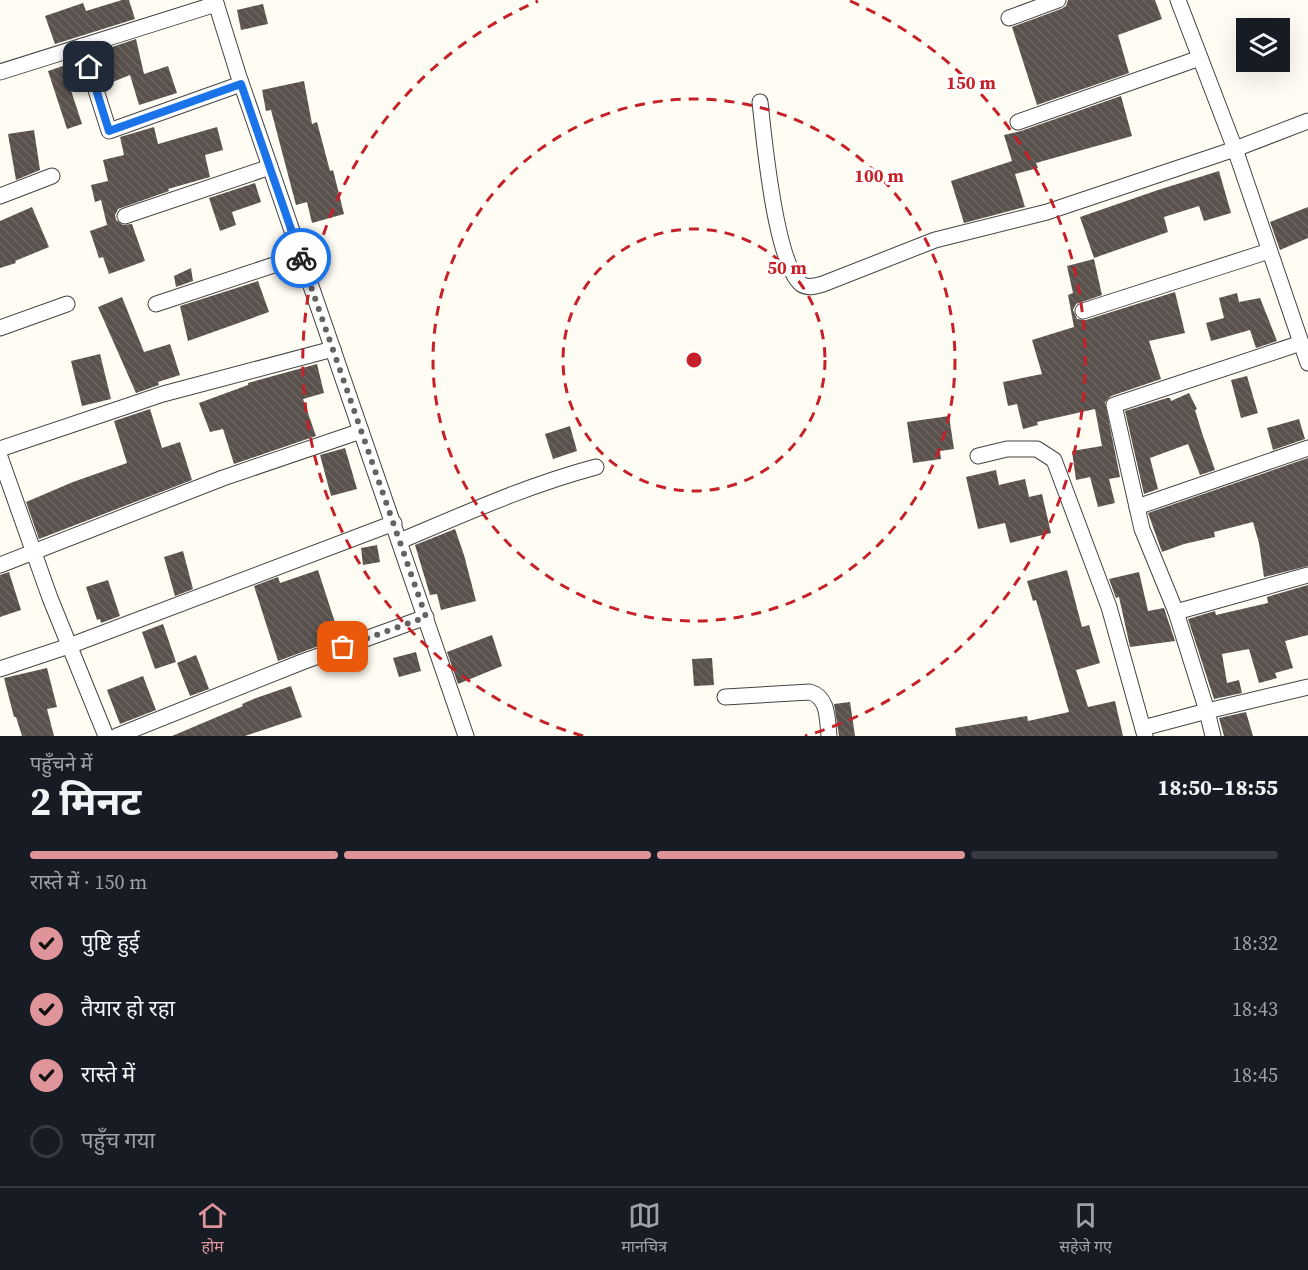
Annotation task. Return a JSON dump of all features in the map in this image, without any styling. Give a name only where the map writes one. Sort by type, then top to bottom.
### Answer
[{"type":"street","points":[[1008,18],[1058,0]]},
{"type":"street","points":[[1178,0],[1235,149],[1308,363]]},
{"type":"street","points":[[0,72],[215,2],[241,84],[466,736]]},
{"type":"street","points":[[82,46],[109,131],[241,84]]},
{"type":"street","points":[[1018,122],[1200,58]]},
{"type":"street","points":[[760,102],[776,221],[791,267],[802,284],[807,286],[823,284],[935,240],[1047,212],[1235,149],[1308,121]]},
{"type":"street","points":[[125,216],[270,167]]},
{"type":"street","points":[[0,196],[52,176]]},
{"type":"street","points":[[1083,311],[1269,251]]},
{"type":"street","points":[[156,304],[301,256]]},
{"type":"street","points":[[0,328],[67,304]]},
{"type":"street","points":[[1213,736],[1176,612],[1142,529],[1114,405],[1300,343]]},
{"type":"street","points":[[0,449],[163,394],[333,349]]},
{"type":"street","points":[[0,565],[223,478],[362,431]]},
{"type":"street","points":[[1137,507],[1308,448]]},
{"type":"street","points":[[978,456],[1007,449],[1037,449],[1054,460],[1109,608],[1144,732],[1207,711],[1308,687]]},
{"type":"street","points":[[0,457],[69,646],[106,736]]},
{"type":"street","points":[[400,541],[493,502],[566,475],[596,467]]},
{"type":"street","points":[[0,669],[69,646],[394,524]]},
{"type":"street","points":[[1176,612],[1308,575]]},
{"type":"street","points":[[117,736],[302,662],[426,617]]},
{"type":"street","points":[[725,697],[810,692],[823,700],[829,736]]},
{"type":"building","points":[[129,0],[135,19],[55,44],[45,16],[83,3],[86,11]]},
{"type":"building","points":[[1068,0],[1155,0],[1162,19],[1118,35],[1129,73],[1037,105],[1012,27],[1061,9],[1066,6]]},
{"type":"building","points":[[263,4],[268,24],[241,30],[237,10]]},
{"type":"building","points":[[136,39],[144,74],[168,66],[177,93],[139,105],[130,75],[105,85],[94,53]]},
{"type":"building","points":[[63,66],[82,124],[67,129],[48,71]]},
{"type":"building","points":[[304,81],[312,124],[317,122],[330,171],[333,170],[344,214],[312,223],[307,202],[296,205],[271,110],[266,111],[262,90]]},
{"type":"building","points":[[1121,96],[1132,136],[1036,163],[1038,168],[1015,174],[1025,207],[964,223],[951,181],[1012,161],[1004,135]]},
{"type":"building","points":[[154,127],[158,144],[217,127],[223,150],[205,155],[210,177],[168,189],[169,191],[118,209],[115,215],[116,220],[123,225],[132,224],[145,261],[109,274],[103,257],[99,258],[90,231],[107,225],[101,200],[95,202],[91,185],[108,181],[103,160],[124,155],[120,137]]},
{"type":"building","points":[[34,130],[40,170],[16,180],[8,134]]},
{"type":"building","points":[[1219,171],[1231,213],[1204,221],[1199,206],[1164,217],[1168,232],[1094,258],[1080,217]]},
{"type":"building","points":[[255,183],[261,202],[232,212],[236,225],[220,231],[209,198]]},
{"type":"building","points":[[32,207],[49,247],[0,268],[0,221]]},
{"type":"building","points":[[1308,207],[1308,238],[1280,250],[1270,222]]},
{"type":"building","points":[[1094,259],[1102,295],[1076,304],[1073,310],[1077,319],[1086,320],[1175,292],[1185,333],[1149,341],[1161,379],[1111,396],[1105,402],[1120,477],[1109,479],[1115,503],[1098,507],[1090,477],[1076,480],[1072,451],[1102,446],[1095,409],[1037,422],[1038,425],[1023,429],[1017,404],[1008,406],[1003,382],[1042,374],[1032,340],[1074,327],[1068,295],[1073,293],[1067,266]]},
{"type":"building","points":[[191,268],[193,281],[176,287],[174,276]]},
{"type":"building","points":[[258,281],[269,312],[188,341],[180,306]]},
{"type":"building","points":[[1237,293],[1239,302],[1260,298],[1277,341],[1256,348],[1250,330],[1211,341],[1206,323],[1224,318],[1219,298]]},
{"type":"building","points":[[122,297],[144,352],[170,344],[180,375],[158,382],[159,385],[136,393],[98,307]]},
{"type":"building","points":[[100,354],[111,399],[82,406],[71,361]]},
{"type":"building","points":[[317,364],[324,393],[303,399],[316,436],[234,464],[223,429],[210,432],[199,403],[248,385],[248,383]]},
{"type":"building","points":[[1247,376],[1258,413],[1241,418],[1231,380]]},
{"type":"building","points":[[1189,393],[1197,409],[1195,410],[1215,470],[1200,475],[1188,444],[1150,458],[1158,489],[1144,494],[1125,411],[1167,398],[1171,401]]},
{"type":"building","points":[[150,409],[162,448],[180,442],[192,480],[39,539],[26,502],[127,463],[114,421]]},
{"type":"building","points":[[949,416],[954,449],[940,451],[941,459],[913,463],[907,422]]},
{"type":"building","points":[[1299,419],[1305,439],[1273,450],[1267,428]]},
{"type":"building","points":[[570,426],[577,451],[553,459],[545,434]]},
{"type":"building","points":[[345,448],[357,489],[331,496],[320,455]]},
{"type":"building","points":[[1308,458],[1308,566],[1264,577],[1253,522],[1214,532],[1215,537],[1162,552],[1148,513]]},
{"type":"building","points":[[996,470],[999,485],[1025,479],[1029,497],[1042,494],[1051,533],[1010,543],[1005,523],[978,529],[966,477]]},
{"type":"building","points":[[455,529],[476,601],[441,610],[437,594],[430,595],[415,545]]},
{"type":"building","points":[[377,545],[380,562],[363,565],[361,548]]},
{"type":"building","points":[[183,551],[193,589],[175,596],[164,557]]},
{"type":"building","points":[[318,570],[340,638],[278,661],[254,586],[278,577],[280,583]]},
{"type":"building","points":[[1067,570],[1082,627],[1089,625],[1100,663],[1076,670],[1088,707],[1115,701],[1123,736],[956,736],[955,728],[1027,716],[1028,721],[1069,712],[1036,600],[1033,601],[1027,581]]},
{"type":"building","points":[[9,572],[21,610],[0,617],[0,575]]},
{"type":"building","points":[[1139,572],[1148,611],[1164,608],[1175,641],[1130,647],[1119,597],[1116,598],[1109,579]]},
{"type":"building","points":[[108,580],[120,616],[101,623],[100,619],[97,620],[86,587]]},
{"type":"building","points":[[1308,585],[1308,635],[1285,641],[1293,668],[1275,673],[1277,678],[1259,683],[1249,649],[1222,654],[1227,683],[1239,680],[1242,693],[1214,699],[1188,619],[1215,611],[1216,615],[1268,603],[1267,597]]},
{"type":"building","points":[[163,624],[176,662],[155,669],[142,632]]},
{"type":"building","points":[[492,635],[502,666],[458,684],[447,652]]},
{"type":"building","points":[[416,652],[421,671],[399,677],[393,658]]},
{"type":"building","points":[[196,655],[209,689],[190,696],[177,663]]},
{"type":"building","points":[[712,658],[714,685],[694,686],[692,659]]},
{"type":"building","points":[[47,668],[57,707],[47,709],[54,736],[22,736],[16,717],[14,717],[4,678]]},
{"type":"building","points":[[143,676],[156,710],[120,724],[107,690]]},
{"type":"building","points":[[291,686],[302,717],[245,736],[172,736],[243,706],[242,704],[256,698]]},
{"type":"building","points":[[850,702],[855,736],[839,736],[834,704]]},
{"type":"building","points":[[1246,712],[1253,736],[1224,736],[1219,718]]},
{"type":"way so far","points":[[301,258],[426,617],[343,647]]},
{"type":"route","points":[[89,67],[109,131],[241,84],[301,258]]}]
